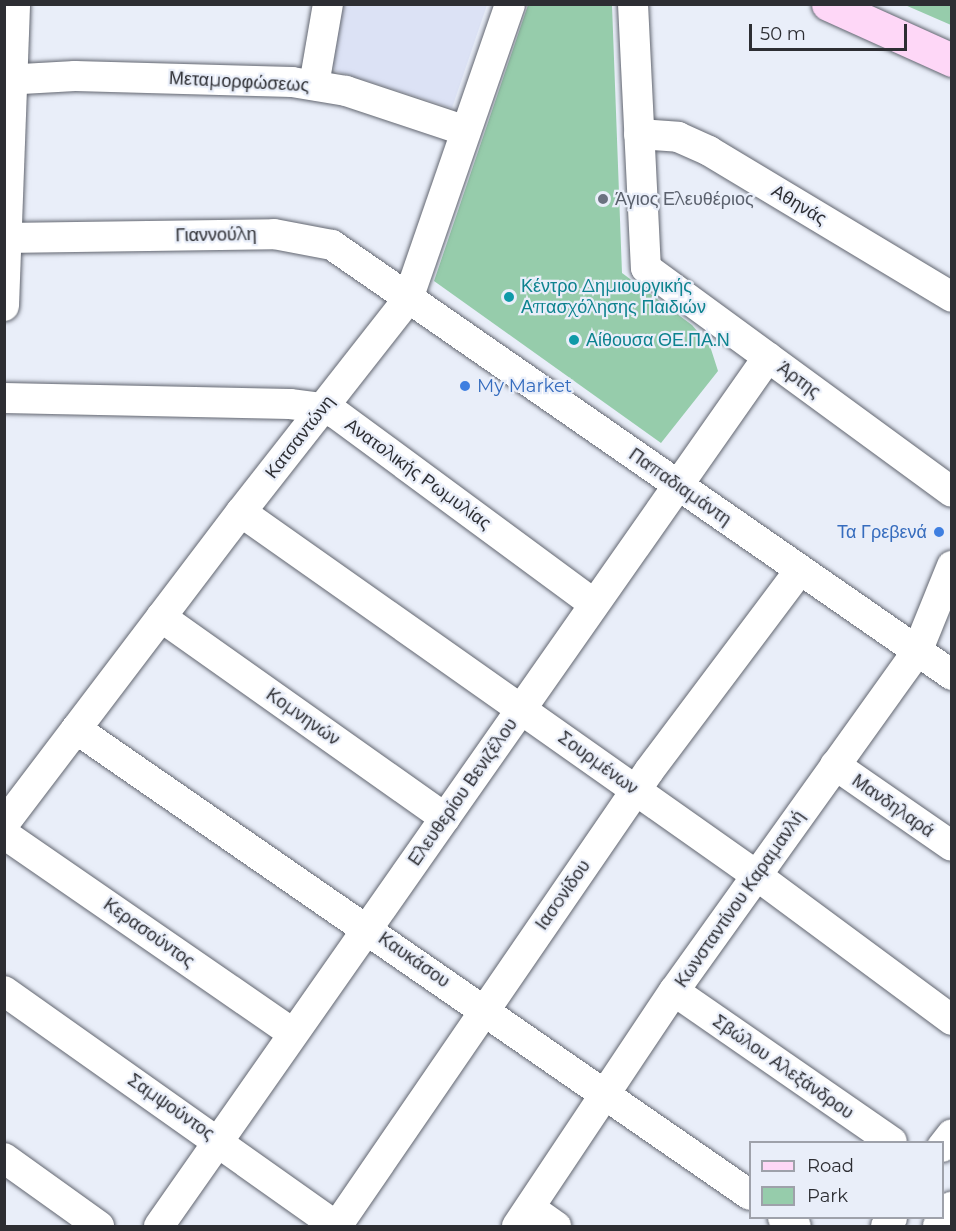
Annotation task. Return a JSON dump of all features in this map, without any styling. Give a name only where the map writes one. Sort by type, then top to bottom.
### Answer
[{"type":"main road","points":[[828,4],[951,60]]},
{"type":"street","points":[[4,306],[8,80],[15,4]]},
{"type":"street","points":[[314,85],[328,4]]},
{"type":"street","name":"Κατσαντώνη","points":[[4,824],[241,512],[408,299],[510,4]]},
{"type":"street","points":[[633,4],[639,134]]},
{"type":"street","name":"Μεταμορφώσεως","points":[[8,80],[75,76],[314,85],[346,91],[466,131]]},
{"type":"street","name":"Άρτης","points":[[639,134],[646,268],[951,492]]},
{"type":"street","name":"Αθηνάς","points":[[639,134],[678,137],[709,151],[951,297]]},
{"type":"street","name":"Γιαννούλη","points":[[6,238],[300,236],[342,250],[408,299]]},
{"type":"street","name":"Παπαδιαμάντη","points":[[408,299],[951,675]]},
{"type":"street","name":"Ελευθερίου Βενιζέλου","points":[[159,1227],[366,926],[445,818],[768,357]]},
{"type":"street","name":"Ανατολικής Ρωμυλίας","points":[[4,398],[290,404],[335,412],[594,604]]},
{"type":"street","name":"Σουρμένων","points":[[241,512],[756,875],[951,1020]]},
{"type":"street","name":"Κωνσταντίνου Καραμανλή","points":[[523,1217],[674,991],[917,652],[951,566]]},
{"type":"street","name":"Ιασoνίδου","points":[[336,1227],[636,790],[800,570]]},
{"type":"street","name":"Κομνηνών","points":[[161,617],[445,818]]},
{"type":"street","name":"Καυκάσου","points":[[76,729],[366,926],[749,1194]]},
{"type":"street","name":"Μανδηλαρά","points":[[835,765],[951,846]]},
{"type":"street","name":"Κερασούντος","points":[[4,834],[292,1033]]},
{"type":"street","name":"Σαμψούντος","points":[[4,991],[218,1140],[336,1227]]},
{"type":"street","name":"Σβώλου Αλεξάνδρου","points":[[674,991],[889,1141]]},
{"type":"street","points":[[4,1158],[99,1227]]},
{"type":"street","points":[[523,1217],[556,1227]]},
{"type":"shaded area","points":[[339,5],[487,5],[452,108],[336,71],[330,62]]},
{"type":"green space","points":[[528,5],[612,5],[622,273],[692,325],[710,346],[718,371],[661,443],[434,281]]},
{"type":"green space","points":[[905,5],[951,5],[951,25]]},
{"type":"place","name":"Άγιος Ελευθέριος","points":[[603,199]]},
{"type":"place","name":"Κέντρο Δημιουργικής Απασχόλησης Παιδιών","points":[[509,297]]},
{"type":"place","name":"Αίθουσα ΘΕ.ΠΑ.Ν","points":[[574,340]]},
{"type":"place","name":"My Market","points":[[465,386]]},
{"type":"place","name":"Τα Γρεβενά","points":[[939,532]]}]
